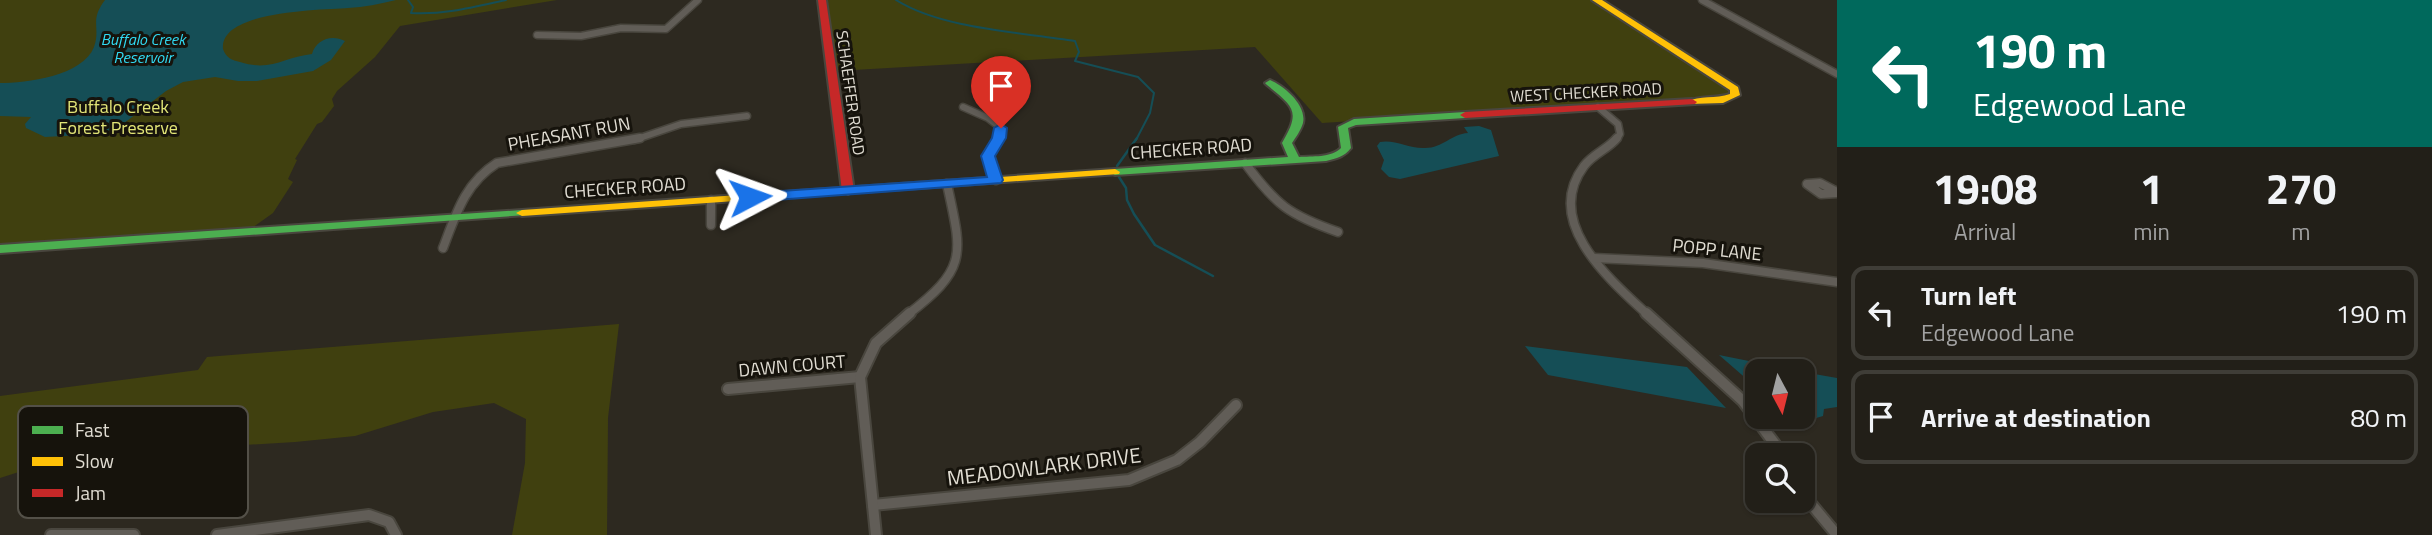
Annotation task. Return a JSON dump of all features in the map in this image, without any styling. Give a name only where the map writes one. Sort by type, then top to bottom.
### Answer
[{"type":"street","points":[[537,35],[581,36],[621,28],[666,29],[698,0]]},
{"type":"street","name":"SCHAEFFER ROAD","points":[[822,0],[848,191]]},
{"type":"street","name":"WEST CHECKER ROAD","points":[[1295,160],[1341,154],[1346,148],[1343,127],[1354,122],[1723,100],[1736,93],[1722,79],[1596,0]]},
{"type":"street","points":[[1702,0],[1837,74]]},
{"type":"street","points":[[1270,83],[1298,114],[1298,122],[1287,143],[1295,160]]},
{"type":"street","points":[[963,107],[988,118],[1001,128],[999,138],[988,156],[996,180]]},
{"type":"street","points":[[1598,107],[1618,124],[1620,134],[1581,168],[1571,189],[1572,219],[1583,244],[1623,292],[1743,401],[1774,443]]},
{"type":"street","name":"PHEASANT RUN","points":[[443,247],[465,192],[474,179],[497,163],[602,143],[633,140],[681,124],[747,116]]},
{"type":"street","name":"CHECKER ROAD","points":[[0,249],[1295,160]]},
{"type":"street","points":[[1245,163],[1278,206],[1295,217],[1338,232]]},
{"type":"street","points":[[876,535],[860,377],[880,339],[901,317],[934,294],[954,267],[959,248],[947,184]]},
{"type":"street","points":[[711,200],[711,225]]},
{"type":"street","name":"POPP LANE","points":[[1594,258],[1703,263],[1837,282]]},
{"type":"street","name":"DAWN COURT","points":[[728,389],[860,377]]},
{"type":"street","name":"MEADOWLARK DRIVE","points":[[873,505],[1138,478],[1180,460],[1194,450],[1236,405]]},
{"type":"street","points":[[1815,509],[1837,535]]},
{"type":"street","points":[[217,535],[369,515],[389,522],[396,535]]},
{"type":"street","points":[[51,535],[134,535]]},
{"type":"green space","name":"Buffalo Creek Forest Preserve","points":[[0,0],[557,0],[400,26],[375,57],[337,91],[332,99],[334,106],[322,122],[317,124],[295,159],[297,160],[288,179],[293,182],[273,213],[252,228],[0,245]]},
{"type":"green space","points":[[826,0],[1597,0],[1730,85],[1733,97],[1322,123],[1255,47],[836,71]]},
{"type":"green space","points":[[619,324],[608,418],[607,535],[512,535],[525,463],[526,419],[494,403],[433,412],[355,436],[248,445],[248,406],[18,406],[18,472],[0,478],[0,396],[198,370],[207,357]]},
{"type":"water","name":"Buffalo Creek Reservoir","points":[[105,0],[396,0],[360,7],[275,15],[237,26],[226,36],[223,49],[230,58],[251,65],[269,65],[312,54],[317,45],[329,38],[345,41],[331,60],[313,71],[257,81],[215,77],[183,82],[166,91],[119,127],[100,134],[45,137],[26,128],[25,124],[31,117],[0,116],[0,83],[53,76],[78,65],[88,57],[96,40],[96,19]]},
{"type":"water","points":[[1479,126],[1491,130],[1499,156],[1400,179],[1389,177],[1381,169],[1384,160],[1377,146],[1380,142],[1419,148],[1431,147],[1468,133],[1464,127]]},
{"type":"water","points":[[1525,346],[1687,367],[1726,408],[1548,375]]},
{"type":"water","points":[[1719,355],[1745,360],[1745,378]]},
{"type":"water","points":[[1815,374],[1837,378],[1837,407],[1824,409],[1823,416],[1815,418]]},
{"type":"waterway","points":[[408,0],[413,7],[411,13],[459,10],[506,0]]},
{"type":"waterway","points":[[896,0],[915,10],[958,23],[1075,41],[1079,52],[1075,61],[1138,77],[1154,93],[1150,113],[1136,140]]},
{"type":"waterway","points":[[1117,166],[1137,138]]},
{"type":"waterway","points":[[1119,177],[1126,188],[1127,200],[1134,214],[1155,245],[1213,276]]},
{"type":"traffic: fast","points":[[1270,83],[1290,100],[1299,117],[1287,143],[1295,160]]},
{"type":"traffic: fast","points":[[1115,172],[1326,158],[1341,154],[1346,148],[1343,127],[1354,122],[1465,115]]},
{"type":"traffic: fast","points":[[0,249],[522,213]]},
{"type":"traffic: slow","points":[[1596,0],[1735,89],[1735,95],[1723,100],[1692,102]]},
{"type":"traffic: slow","points":[[522,213],[1115,172]]},
{"type":"traffic: jam","points":[[822,0],[848,191]]},
{"type":"traffic: jam","points":[[1465,115],[1692,102]]},
{"type":"route","points":[[750,197],[996,180],[988,156],[999,138],[1001,128]]}]
